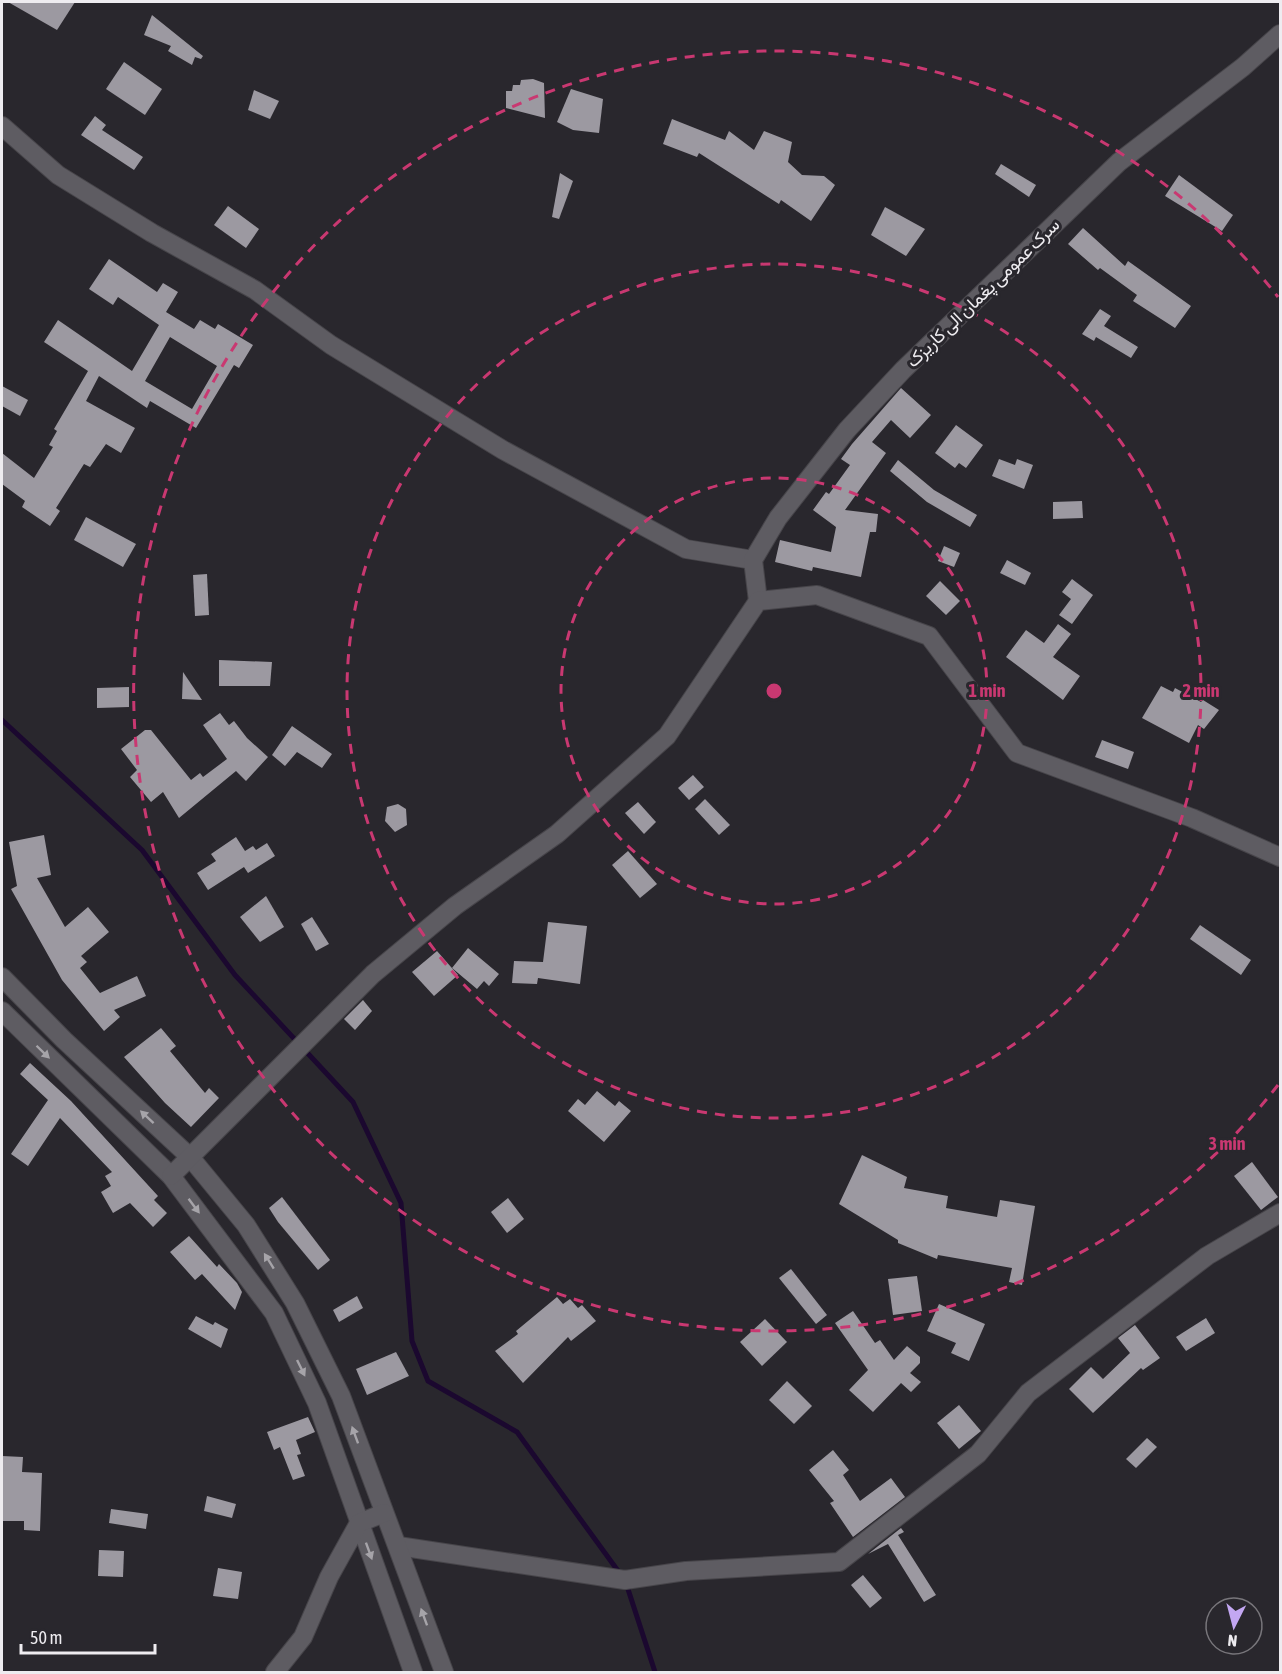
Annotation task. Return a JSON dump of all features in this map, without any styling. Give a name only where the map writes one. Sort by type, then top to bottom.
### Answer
[{"type":"street","name":"سرک عمومی پغمان الی کاریزک","points":[[753,560],[785,509],[847,430],[903,370],[1119,162],[1243,67],[1281,34]]},
{"type":"street","points":[[2,126],[58,175],[152,233],[255,290],[331,345],[503,450],[687,549],[753,560],[758,601],[667,736],[557,834],[454,906],[382,966],[171,1176]]},
{"type":"street","points":[[758,601],[817,595],[929,636],[1017,753],[1192,818],[1281,857]]},
{"type":"street","points":[[2,977],[64,1040],[190,1157],[246,1225],[296,1303],[341,1396],[444,1672]]},
{"type":"street","points":[[2,1011],[171,1176],[274,1313],[317,1403],[413,1672]]},
{"type":"street","points":[[398,1546],[625,1580],[686,1571],[839,1562],[978,1455],[1001,1422],[1028,1393],[1207,1256],[1281,1213]]},
{"type":"street","points":[[275,1672],[303,1637],[329,1577],[359,1523],[384,1514]]},
{"type":"building","points":[[8,2],[75,2],[57,30]]},
{"type":"building","points":[[152,15],[203,56],[201,59],[195,57],[192,65],[168,51],[171,46],[144,35]]},
{"type":"building","points":[[124,62],[162,89],[145,115],[106,89]]},
{"type":"building","points":[[533,79],[544,83],[545,118],[506,108],[506,91],[512,91],[513,85],[520,85],[521,80]]},
{"type":"building","points":[[571,89],[603,99],[599,133],[573,130],[557,122]]},
{"type":"building","points":[[254,90],[279,101],[270,119],[248,110]]},
{"type":"building","points":[[95,116],[106,125],[102,130],[143,157],[134,170],[81,135]]},
{"type":"building","points":[[672,119],[725,140],[729,131],[754,150],[764,131],[792,142],[788,162],[802,175],[824,176],[835,185],[811,221],[781,200],[779,204],[699,153],[697,157],[663,144]]},
{"type":"building","points":[[1001,164],[1036,185],[1029,197],[995,174]]},
{"type":"building","points":[[560,173],[573,181],[559,219],[552,217]]},
{"type":"building","points":[[1179,175],[1233,215],[1222,231],[1165,196]]},
{"type":"building","points":[[228,206],[259,229],[246,248],[214,225]]},
{"type":"building","points":[[885,207],[925,229],[906,256],[871,235]]},
{"type":"building","points":[[1083,228],[1125,266],[1128,261],[1191,306],[1175,328],[1133,301],[1137,295],[1100,268],[1098,270],[1068,244]]},
{"type":"building","points":[[109,259],[157,292],[163,283],[178,292],[166,312],[194,329],[200,320],[215,329],[218,324],[253,345],[239,368],[234,365],[196,428],[150,401],[147,408],[99,376],[86,401],[135,428],[121,453],[106,444],[90,467],[84,464],[56,508],[60,511],[50,526],[22,507],[25,501],[2,484],[2,453],[34,478],[53,447],[49,445],[57,431],[54,429],[88,371],[44,342],[58,320],[132,371],[159,325],[118,297],[113,305],[89,289]],"holes":[[[170,337],[217,366],[192,409],[145,381]]]},
{"type":"building","points":[[1100,309],[1111,316],[1104,326],[1138,347],[1131,358],[1096,337],[1094,341],[1082,334]]},
{"type":"building","points":[[2,386],[28,400],[20,416],[2,406]]},
{"type":"building","points":[[901,388],[931,415],[910,438],[891,420],[872,442],[886,453],[845,510],[878,514],[876,532],[870,532],[861,577],[813,567],[812,571],[775,562],[780,540],[831,552],[836,527],[813,510],[826,492],[829,494],[850,465],[841,459]]},
{"type":"building","points":[[956,425],[983,445],[966,468],[959,463],[955,468],[935,453]]},
{"type":"building","points":[[999,459],[1015,465],[1017,459],[1033,465],[1024,489],[992,476]]},
{"type":"building","points":[[898,460],[934,490],[977,515],[970,527],[927,502],[890,471]]},
{"type":"building","points":[[1082,501],[1083,518],[1053,519],[1053,502]]},
{"type":"building","points":[[86,517],[136,544],[123,567],[74,540]]},
{"type":"building","points":[[944,546],[960,553],[954,567],[938,561]]},
{"type":"building","points":[[1007,560],[1031,573],[1025,585],[1000,573]]},
{"type":"building","points":[[207,574],[209,615],[195,616],[193,575]]},
{"type":"building","points":[[1072,579],[1093,595],[1072,624],[1059,615],[1071,599],[1062,592]]},
{"type":"building","points":[[940,581],[960,601],[946,615],[926,596]]},
{"type":"building","points":[[1058,624],[1071,634],[1053,657],[1080,676],[1063,700],[1006,657],[1026,630],[1044,643]]},
{"type":"building","points":[[219,660],[272,662],[270,686],[219,686]]},
{"type":"building","points":[[183,672],[202,700],[182,699]]},
{"type":"building","points":[[1161,686],[1173,692],[1175,688],[1219,710],[1204,729],[1198,725],[1189,743],[1142,718]]},
{"type":"building","points":[[129,687],[129,707],[97,708],[97,688]]},
{"type":"building","points":[[220,713],[229,725],[234,721],[247,738],[268,757],[246,781],[236,771],[179,818],[163,792],[151,802],[130,777],[137,770],[121,749],[145,730],[151,730],[191,780],[200,773],[203,777],[227,759],[203,725]]},
{"type":"building","points":[[292,726],[332,754],[322,768],[297,752],[285,766],[272,755]]},
{"type":"building","points":[[1102,740],[1134,752],[1128,769],[1095,757]]},
{"type":"building","points":[[693,775],[704,787],[689,800],[678,788]]},
{"type":"building","points":[[705,799],[730,825],[719,835],[695,809]]},
{"type":"building","points":[[638,802],[656,822],[644,834],[625,813]]},
{"type":"building","points":[[398,804],[406,809],[407,825],[395,832],[385,821],[387,807]]},
{"type":"building","points":[[44,835],[51,875],[37,878],[65,927],[88,907],[109,932],[81,956],[87,962],[80,968],[100,993],[137,976],[146,996],[114,1010],[120,1017],[104,1031],[62,980],[11,889],[17,886],[9,842]]},
{"type":"building","points":[[236,837],[245,851],[253,846],[256,850],[267,843],[275,856],[248,873],[244,867],[208,890],[197,873],[216,861],[211,854]]},
{"type":"building","points":[[628,851],[657,884],[640,898],[612,865]]},
{"type":"building","points":[[266,896],[284,927],[260,942],[240,917]]},
{"type":"building","points":[[312,917],[329,944],[316,951],[301,924]]},
{"type":"building","points":[[548,922],[587,926],[580,984],[538,978],[537,984],[512,983],[514,961],[543,962]]},
{"type":"building","points":[[1200,925],[1251,960],[1241,975],[1190,939]]},
{"type":"building","points":[[468,948],[499,974],[489,986],[484,981],[477,989],[452,968]]},
{"type":"building","points":[[437,951],[458,975],[434,996],[412,972]]},
{"type":"building","points":[[363,1000],[372,1011],[355,1030],[344,1019]]},
{"type":"building","points":[[161,1028],[176,1046],[170,1051],[205,1093],[209,1088],[219,1098],[191,1127],[165,1103],[124,1057]]},
{"type":"building","points":[[30,1063],[71,1101],[158,1196],[154,1200],[167,1213],[153,1227],[130,1203],[113,1213],[101,1192],[111,1186],[105,1176],[112,1172],[60,1118],[28,1166],[11,1154],[48,1100],[20,1074]]},
{"type":"building","points":[[597,1091],[615,1106],[619,1101],[631,1111],[604,1142],[568,1111],[578,1099],[585,1105]]},
{"type":"building","points":[[862,1155],[907,1177],[904,1188],[948,1196],[946,1208],[997,1217],[1000,1200],[1035,1206],[1022,1285],[1009,1282],[1012,1268],[938,1255],[937,1259],[898,1243],[898,1240],[839,1204]]},
{"type":"building","points":[[1252,1162],[1278,1197],[1261,1210],[1234,1176]]},
{"type":"building","points":[[282,1197],[330,1260],[318,1270],[269,1208]]},
{"type":"building","points":[[508,1198],[524,1219],[507,1233],[491,1212]]},
{"type":"building","points":[[189,1236],[217,1267],[219,1264],[237,1283],[242,1292],[235,1310],[202,1274],[195,1280],[170,1252]]},
{"type":"building","points":[[791,1269],[827,1315],[816,1324],[779,1278]]},
{"type":"building","points":[[917,1276],[922,1311],[893,1315],[888,1279]]},
{"type":"building","points":[[357,1296],[363,1308],[339,1322],[333,1310]]},
{"type":"building","points":[[557,1297],[563,1304],[570,1299],[578,1308],[582,1305],[596,1321],[571,1341],[568,1337],[523,1383],[495,1351],[518,1334],[516,1331]]},
{"type":"building","points":[[939,1304],[985,1324],[969,1361],[951,1353],[956,1343],[927,1331]]},
{"type":"building","points":[[853,1311],[875,1343],[880,1340],[894,1360],[907,1346],[920,1357],[920,1363],[910,1373],[921,1382],[911,1392],[901,1383],[873,1412],[849,1390],[868,1370],[835,1323]]},
{"type":"building","points":[[196,1316],[213,1325],[215,1322],[228,1329],[221,1348],[188,1329]]},
{"type":"building","points":[[1206,1318],[1215,1333],[1186,1351],[1176,1337]]},
{"type":"building","points":[[765,1319],[787,1342],[762,1366],[740,1342]]},
{"type":"building","points":[[1135,1325],[1160,1358],[1143,1370],[1141,1368],[1093,1413],[1069,1389],[1091,1367],[1103,1379],[1130,1353],[1118,1338]]},
{"type":"building","points":[[396,1352],[409,1376],[367,1395],[356,1369]]},
{"type":"building","points":[[787,1381],[812,1406],[794,1424],[769,1400]]},
{"type":"building","points":[[959,1405],[981,1431],[959,1449],[937,1423]]},
{"type":"building","points":[[308,1417],[315,1432],[296,1440],[301,1454],[297,1455],[305,1476],[293,1480],[280,1447],[274,1450],[267,1432]]},
{"type":"building","points":[[1147,1438],[1157,1447],[1136,1468],[1126,1459]]},
{"type":"building","points":[[833,1450],[849,1470],[843,1475],[860,1501],[891,1478],[905,1497],[853,1537],[830,1503],[834,1501],[809,1470]]},
{"type":"building","points":[[2,1456],[23,1457],[22,1472],[42,1473],[40,1531],[24,1530],[24,1521],[2,1521]]},
{"type":"building","points":[[207,1496],[236,1504],[232,1518],[204,1511]]},
{"type":"building","points":[[111,1509],[148,1514],[146,1529],[109,1523]]},
{"type":"building","points":[[901,1528],[904,1532],[898,1535],[936,1595],[924,1602],[888,1544],[868,1554]]},
{"type":"building","points":[[99,1550],[124,1551],[123,1577],[98,1576]]},
{"type":"building","points":[[218,1568],[242,1572],[238,1599],[213,1596]]},
{"type":"building","points":[[863,1575],[882,1598],[870,1608],[851,1585]]},
{"type":"waterway","points":[[2,720],[142,850],[235,975],[353,1102],[401,1203],[412,1341],[428,1381],[517,1432],[621,1575]]},
{"type":"waterway","points":[[626,1583],[655,1672]]}]
